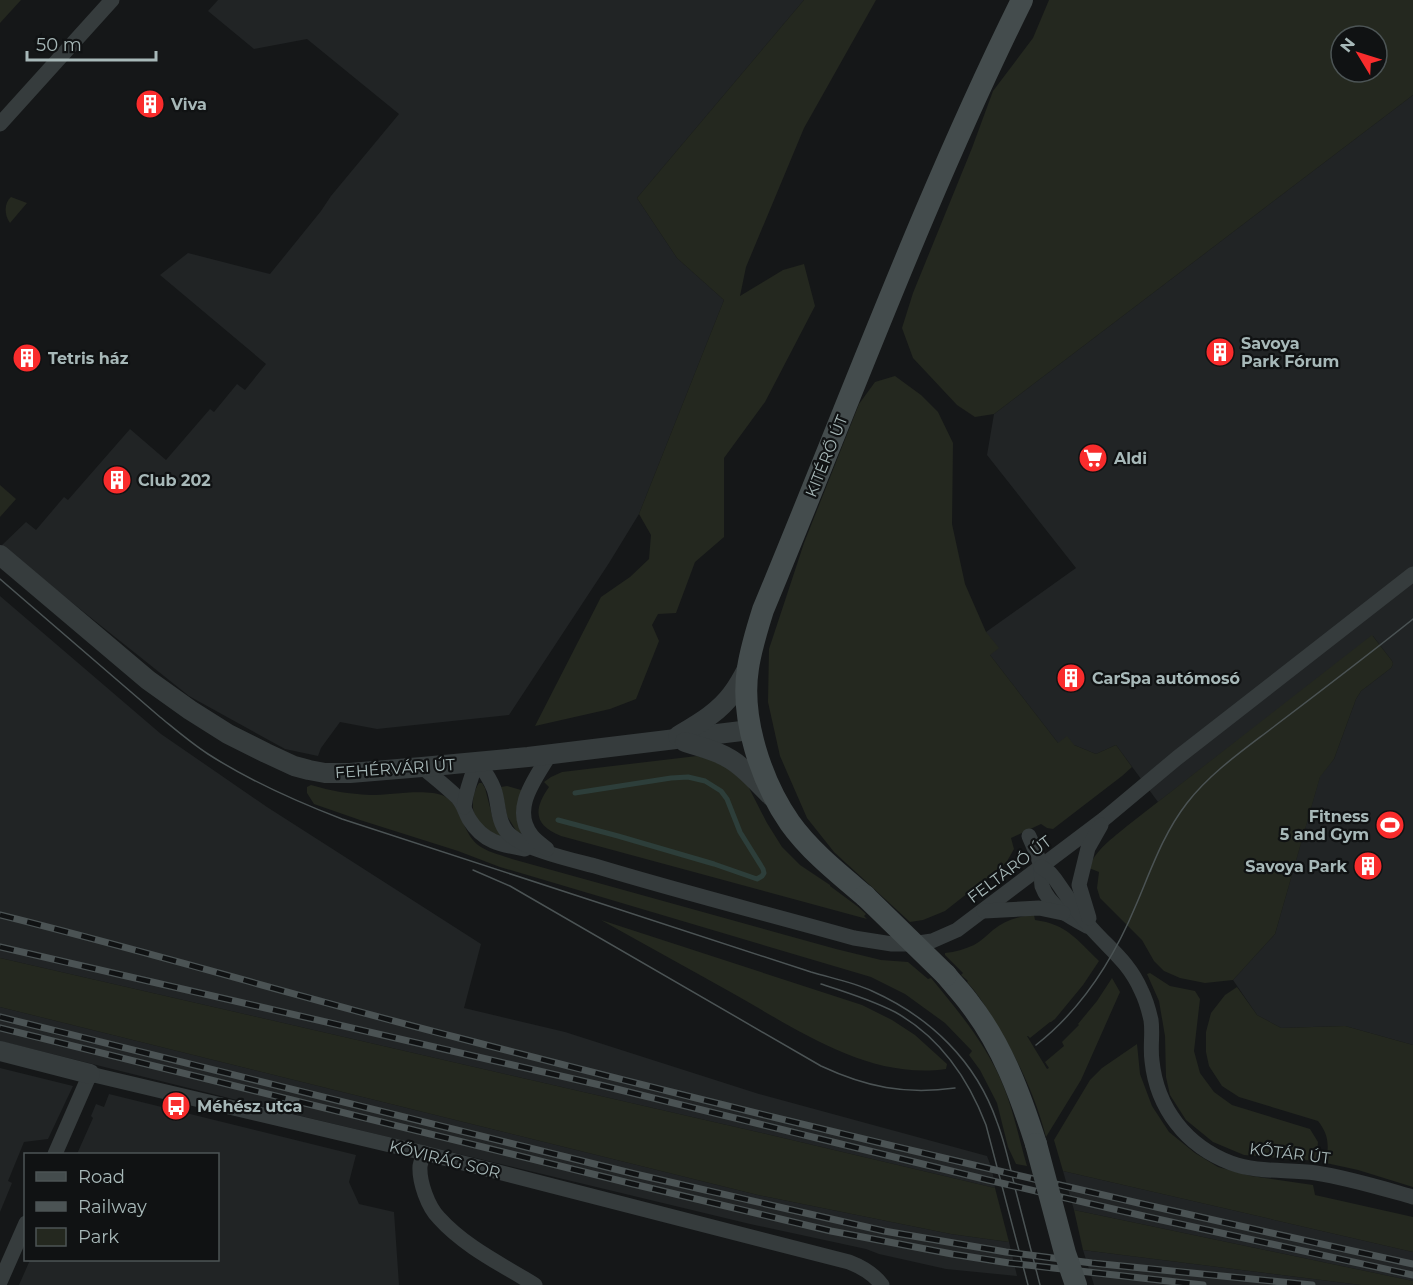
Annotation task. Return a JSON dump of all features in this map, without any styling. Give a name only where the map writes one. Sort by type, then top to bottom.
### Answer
[{"type":"main road","name":"KITÉRŐ ÚT","points":[[1022,0],[961,129],[763,610],[747,669],[746,699],[750,730],[758,758],[775,800],[791,824],[810,846],[946,975],[970,1004],[988,1032],[1007,1066],[1024,1106],[1076,1285]]},
{"type":"street","points":[[0,124],[112,0]]},
{"type":"street","name":"FEHÉRVÁRI ÚT","points":[[0,555],[148,680],[228,734],[294,766],[325,773],[350,773],[477,762],[750,730]]},
{"type":"street","name":"FELTÁRÓ ÚT","points":[[477,762],[495,791],[500,820],[506,831],[517,841],[551,853],[843,935],[892,944],[932,941],[957,930],[984,911],[1413,574]]},
{"type":"street","points":[[673,739],[709,717],[723,705],[733,694],[747,669]]},
{"type":"street","points":[[673,739],[727,757],[741,766],[775,800]]},
{"type":"street","name":"FELTÁRÓ ÚT","points":[[550,754],[525,800],[523,815],[532,836],[551,853]]},
{"type":"street","points":[[464,807],[468,783],[477,762]]},
{"type":"street","name":"FELTÁRÓ ÚT","points":[[422,767],[452,792],[464,807],[476,829],[486,838],[501,845],[551,853]]},
{"type":"street","name":"KŐTÁR ÚT","points":[[1092,929],[1079,885],[1088,848],[1104,819]]},
{"type":"street","points":[[1029,836],[1041,867]]},
{"type":"street","name":"KŐTÁR ÚT","points":[[1041,867],[1043,889],[1063,913]]},
{"type":"street","name":"KŐTÁR ÚT","points":[[1041,867],[1050,873],[1092,929],[1119,956],[1132,973],[1142,992],[1151,1020],[1152,1061],[1157,1088],[1166,1109],[1181,1129],[1195,1142],[1214,1155],[1250,1168],[1319,1174],[1413,1197]]},
{"type":"street","name":"KŐTÁR ÚT","points":[[984,911],[1039,908],[1063,913],[1092,929]]},
{"type":"street","name":"KŐVIRÁG SOR","points":[[0,1051],[424,1153],[849,1262],[864,1268],[882,1285]]},
{"type":"street","points":[[56,1153],[90,1074]]},
{"type":"street","points":[[424,1153],[420,1174],[428,1202],[438,1218],[483,1253],[535,1285]]},
{"type":"street","points":[[0,1282],[24,1228]]},
{"type":"shaded area","points":[[218,0],[804,0],[637,198],[677,258],[724,300],[639,514],[509,715],[377,729],[340,722],[321,748],[318,756],[285,749],[189,696],[1,546],[26,522],[36,530],[64,497],[68,500],[130,429],[166,460],[210,409],[214,412],[237,384],[245,390],[266,364],[160,275],[188,253],[270,274],[399,114],[307,39],[254,49],[208,11]]},
{"type":"shaded area","name":"Savoya Park","points":[[1413,95],[1413,1045],[1345,1026],[1281,1028],[1257,1015],[1233,980],[1275,934],[1320,776],[1334,759],[1356,699],[1361,691],[1393,664],[1373,636],[1158,802],[1116,745],[1096,754],[1074,745],[1058,743],[990,655],[986,632],[1076,568],[987,455],[994,414]]},
{"type":"shaded area","points":[[0,596],[161,734],[267,807],[481,944],[464,1008],[565,1032],[759,1094],[987,1156],[995,1188],[0,958]]},
{"type":"shaded area","points":[[0,1007],[758,1195],[951,1234],[1009,1242],[1017,1276],[946,1269],[879,1254],[866,1249],[750,1224],[301,1116],[0,1041]]},
{"type":"shaded area","points":[[0,1068],[73,1086],[48,1139],[24,1142],[8,1181],[12,1183],[0,1212]]},
{"type":"shaded area","points":[[109,1094],[356,1155],[349,1182],[359,1204],[394,1212],[399,1285],[19,1285],[30,1261],[219,1261],[219,1153],[77,1153],[93,1118],[91,1116],[96,1104],[104,1107]]},
{"type":"shaded area","points":[[1063,1171],[1413,1252],[1413,1281],[1074,1210]]},
{"type":"shaded area","points":[[1083,1250],[1361,1285],[1094,1285]]},
{"type":"green space","points":[[0,0],[21,0],[0,23]]},
{"type":"green space","points":[[804,0],[876,0],[804,128],[746,267],[740,296],[783,270],[804,264],[815,306],[765,402],[724,458],[724,537],[695,562],[676,613],[658,614],[652,625],[659,641],[636,699],[610,709],[535,726],[601,597],[630,577],[649,559],[651,535],[639,514],[724,300],[677,258],[637,198]]},
{"type":"green space","points":[[1049,0],[1413,0],[1413,95],[994,414],[975,417],[957,405],[913,358],[902,328],[913,293],[993,91],[1033,38]]},
{"type":"green space","points":[[11,197],[27,203],[10,223],[6,209]]},
{"type":"green space","points":[[895,376],[921,395],[938,412],[953,443],[952,524],[965,584],[986,632],[999,648],[990,655],[1058,743],[1067,736],[1074,745],[1096,754],[1116,745],[1132,767],[1053,829],[1041,824],[1011,838],[1014,849],[1006,863],[945,911],[923,920],[910,922],[834,852],[807,818],[780,756],[768,702],[769,649],[804,543],[859,404],[875,382]]},
{"type":"green space","points":[[0,485],[16,499],[0,517]]},
{"type":"green space","points":[[1372,635],[1393,664],[1361,691],[1334,759],[1320,777],[1275,934],[1233,980],[1205,983],[1180,978],[1164,971],[1154,961],[1142,940],[1100,898],[1097,888],[1099,872],[1089,868],[1092,862],[1105,845],[1127,826]]},
{"type":"green space","points":[[697,756],[721,762],[748,786],[782,847],[800,865],[857,906],[866,914],[864,916],[867,919],[561,836],[552,832],[541,822],[540,803],[549,787],[544,782],[562,772]]},
{"type":"green space","points":[[479,783],[482,783],[485,788],[493,819],[503,837],[502,840],[483,828],[477,821],[473,810],[473,799]]},
{"type":"green space","points":[[311,785],[362,795],[428,792],[444,796],[459,812],[472,839],[478,845],[494,853],[836,949],[881,960],[908,962],[928,979],[931,978],[989,1056],[1007,1095],[1027,1166],[1016,1164],[1008,1147],[997,1103],[980,1070],[969,1055],[972,1051],[945,1023],[905,994],[871,977],[500,867],[314,804],[307,793],[307,787]]},
{"type":"green space","points":[[507,786],[521,790],[521,833],[517,832],[507,816],[501,787]]},
{"type":"green space","points":[[1034,915],[1035,920],[1064,929],[1099,961],[1055,1019],[1030,1038],[1027,1036],[1047,1069],[1049,1068],[1045,1062],[1064,1046],[1062,1042],[1079,1025],[1112,978],[1120,992],[1081,1080],[1046,1137],[1031,1091],[1010,1048],[982,1001],[961,975],[963,973],[945,955],[945,953],[974,945],[1007,921]]},
{"type":"green space","points":[[601,920],[862,1005],[915,1035],[947,1064],[946,1069],[917,1070],[889,1067],[862,1060],[835,1049]]},
{"type":"green space","points":[[0,958],[995,1188],[1009,1242],[951,1234],[758,1195],[0,1007]]},
{"type":"green space","points":[[1150,973],[1170,986],[1195,991],[1200,999],[1194,1051],[1200,1073],[1214,1092],[1232,1105],[1310,1129],[1318,1142],[1316,1161],[1244,1155],[1213,1142],[1186,1120],[1170,1095],[1166,1077],[1165,1036],[1159,1001],[1147,974]]},
{"type":"green space","points":[[1237,987],[1257,1015],[1281,1028],[1345,1026],[1413,1045],[1413,1187],[1326,1163],[1327,1140],[1318,1121],[1239,1097],[1222,1086],[1209,1066],[1206,1032],[1211,1013],[1225,995]]},
{"type":"green space","points":[[1137,1044],[1140,1074],[1152,1106],[1169,1132],[1195,1153],[1218,1167],[1251,1176],[1313,1185],[1315,1195],[1413,1217],[1413,1252],[1063,1171],[1054,1140],[1090,1080],[1102,1068]]},
{"type":"green space","points":[[1074,1210],[1413,1281],[1413,1285],[1361,1285],[1083,1250]]},
{"type":"waterway","points":[[558,820],[714,864],[757,879],[764,873],[740,832],[727,799],[721,791],[705,781],[688,777],[671,778],[575,793]]},
{"type":"tram line","points":[[0,579],[190,741],[224,764],[273,790],[342,819],[857,985],[913,1014],[932,1028],[964,1061],[988,1100],[1005,1146],[1040,1285]]},
{"type":"tram line","points":[[1036,1045],[1053,1031],[1082,999],[1107,963],[1127,925],[1164,840],[1196,792],[1241,752],[1413,619]]},
{"type":"tram line","points":[[473,870],[510,886],[821,1066],[870,1084],[902,1090],[955,1088]]},
{"type":"tram line","points":[[821,984],[859,996],[895,1012],[926,1034],[951,1060],[971,1091],[986,1125],[1028,1285]]},
{"type":"railway","points":[[0,915],[402,1023],[697,1098],[1054,1184],[1413,1264]]},
{"type":"railway","points":[[0,947],[600,1085],[988,1180],[1413,1275]]},
{"type":"railway","points":[[0,1017],[635,1174],[884,1231],[1006,1252],[1092,1263],[1312,1285]]},
{"type":"railway","points":[[0,1028],[831,1231],[1009,1263],[1203,1285]]},
{"type":"place","name":"Viva","points":[[150,104]]},
{"type":"place","name":"Savoya Park Fórum","points":[[1220,352]]},
{"type":"place","name":"Tetris ház","points":[[27,358]]},
{"type":"place","name":"Aldi","points":[[1093,458]]},
{"type":"place","name":"Club 202","points":[[117,480]]},
{"type":"place","name":"CarSpa autómosó","points":[[1071,678]]},
{"type":"place","name":"Fitness 5 and Gym","points":[[1390,825]]},
{"type":"place","name":"Savoya Park","points":[[1368,866]]},
{"type":"place","name":"Méhész utca","points":[[176,1106]]}]
